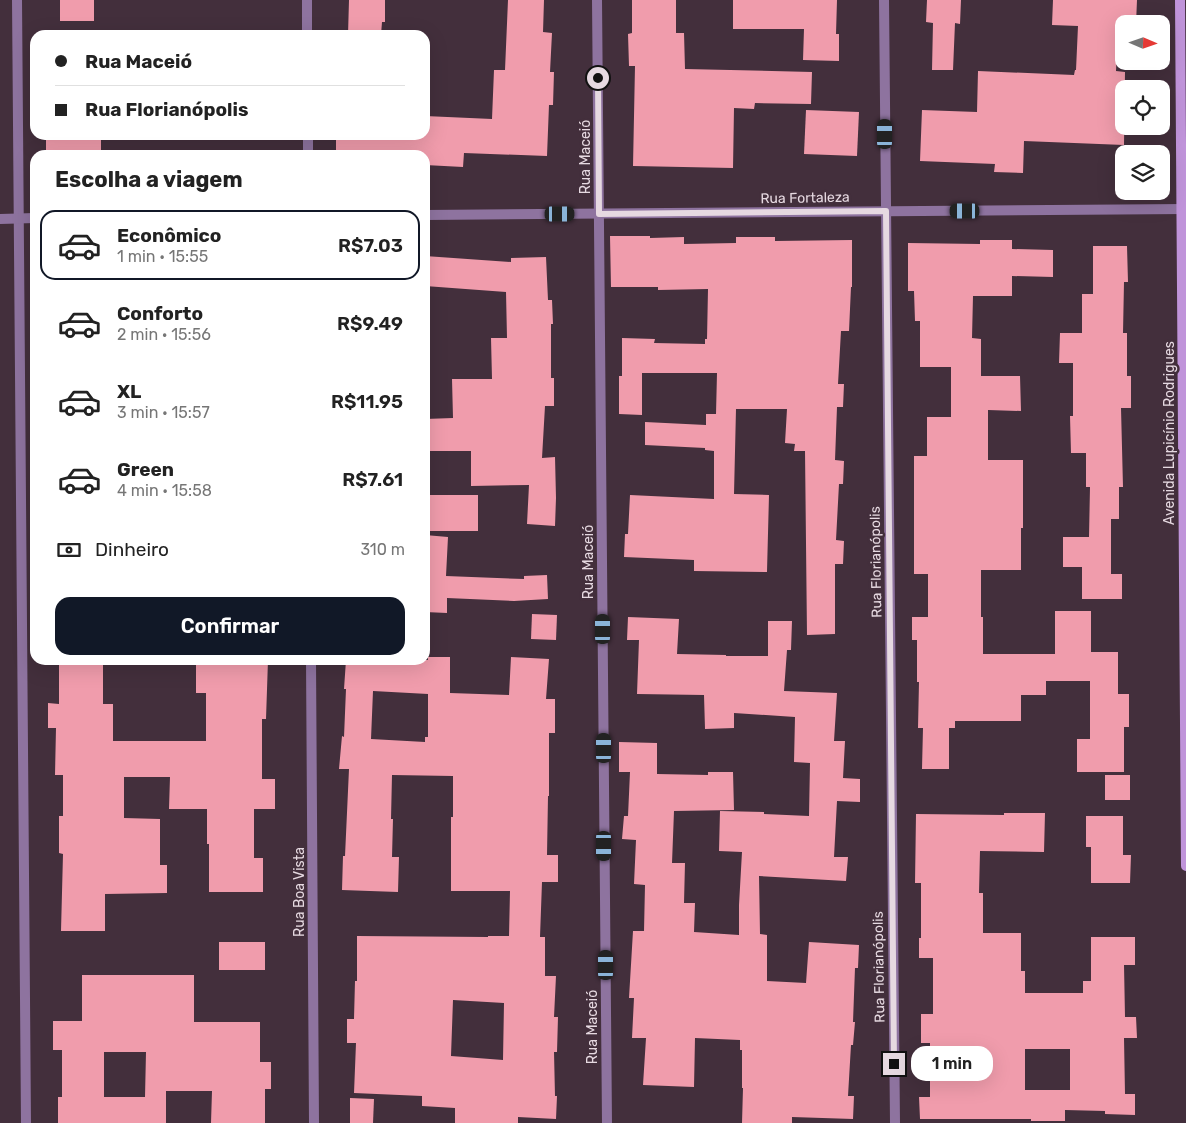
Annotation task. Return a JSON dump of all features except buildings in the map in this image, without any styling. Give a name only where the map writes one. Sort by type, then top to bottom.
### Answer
[{"type":"street","points":[[17,0],[26,1123]]},
{"type":"street","points":[[307,0],[308,30]]},
{"type":"street","name":"Rua Maceió","points":[[597,0],[607,1123]]},
{"type":"street","name":"Rua Florianópolis","points":[[884,0],[895,1123]]},
{"type":"street","name":"Avenida Lupicínio Rodrigues","points":[[1180,0],[1184,209],[1186,866]]},
{"type":"street","name":"Rua Fortaleza","points":[[430,215],[1184,209]]},
{"type":"street","points":[[0,219],[30,218]]},
{"type":"street","name":"Rua Boa Vista","points":[[311,665],[314,1123]]},
{"type":"route","points":[[598,78],[599,214],[886,211],[894,1064]]}]
